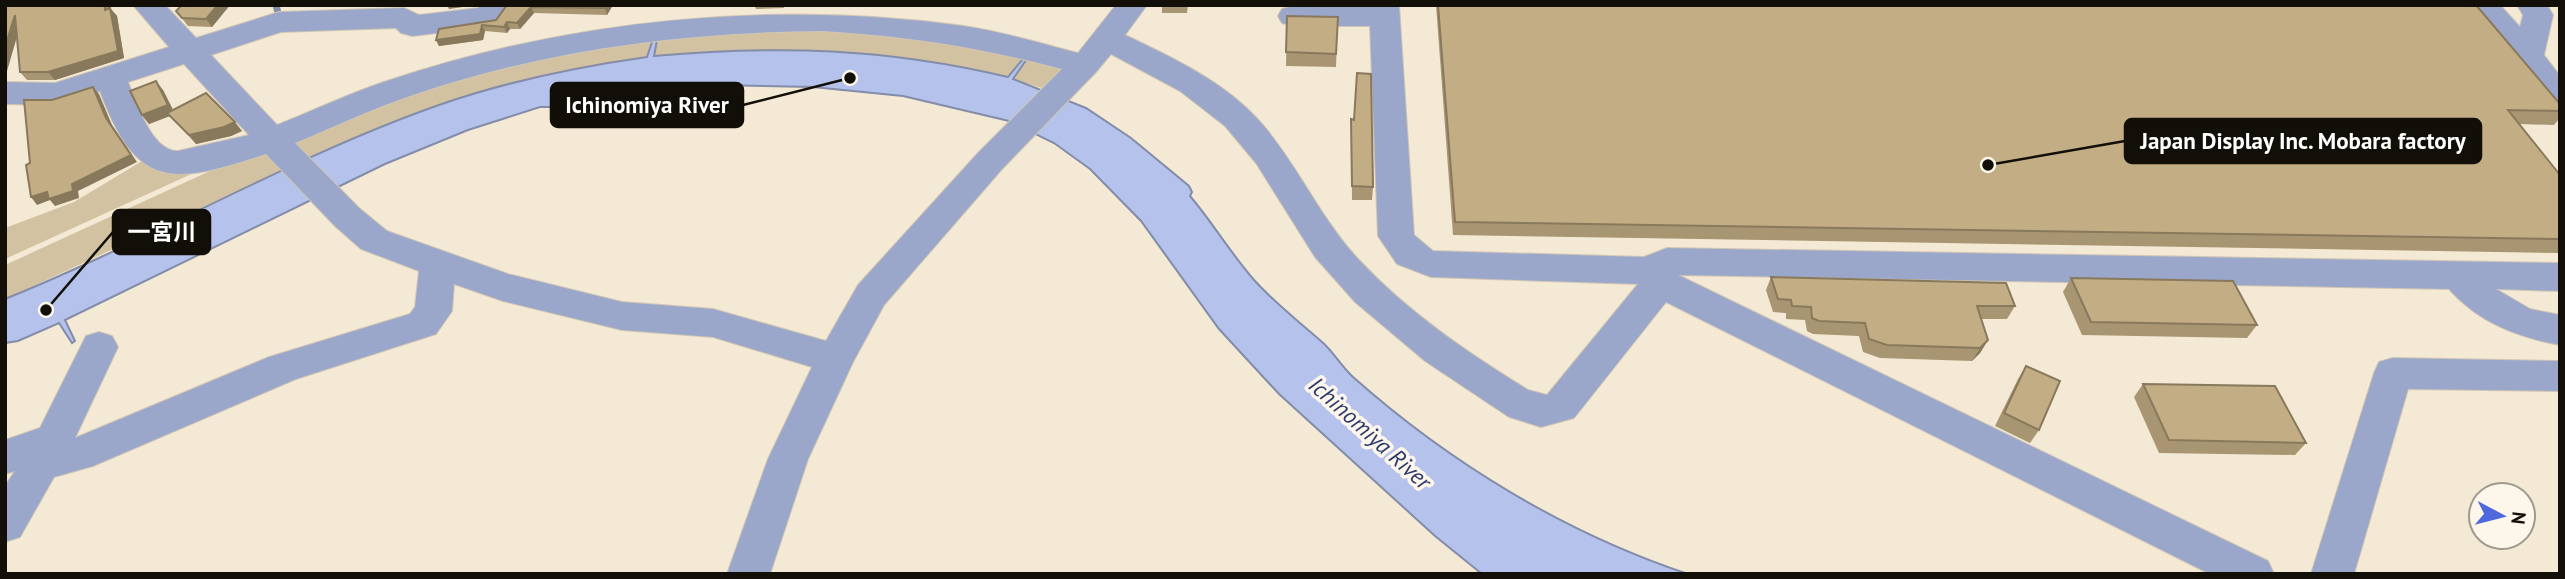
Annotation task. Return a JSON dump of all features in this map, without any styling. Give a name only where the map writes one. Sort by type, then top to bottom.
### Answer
[{"type":"street","points":[[148,5],[274,142],[345,215],[374,240],[503,287],[622,316],[713,323],[835,359]]},
{"type":"street","points":[[5,112],[187,50],[279,22],[343,12],[404,18],[412,26],[488,17],[497,5]]},
{"type":"street","points":[[748,574],[788,459],[835,359],[872,295],[990,161],[1091,58],[1132,5]]},
{"type":"street","points":[[2483,5],[2528,56],[2560,99]]},
{"type":"street","points":[[2528,56],[2538,15],[2532,5]]},
{"type":"street","points":[[1293,16],[1385,11],[1396,236],[1402,249],[1416,259],[1431,264],[1658,279],[2253,574]]},
{"type":"street","points":[[110,76],[134,133],[153,154],[172,163],[230,155],[274,142],[401,88],[658,18],[741,23],[878,24],[1091,58],[1158,63],[1188,80],[1238,119],[1261,144],[1310,224],[1375,300],[1404,326],[1453,362],[1524,407],[1548,412],[1560,407],[1652,293],[1659,288],[1658,279],[1667,261],[2560,277]]},
{"type":"street","points":[[5,93],[57,93]]},
{"type":"street","points":[[33,453],[79,454],[283,368],[423,324],[433,311],[438,265]]},
{"type":"street","points":[[2459,276],[2470,289],[2502,313],[2543,328],[2560,330]]},
{"type":"street","points":[[5,524],[33,453],[99,347]]},
{"type":"street","points":[[2332,574],[2393,373],[2560,376]]},
{"type":"shaded area","points":[[837,27],[1026,55],[1009,77],[919,60],[832,52],[788,50],[653,56],[658,35]]},
{"type":"shaded area","points":[[654,36],[648,57],[558,73],[472,96],[387,126],[304,162],[284,141],[489,67]]},
{"type":"shaded area","points":[[1029,56],[1068,64],[1042,88],[1012,79]]},
{"type":"shaded area","points":[[270,148],[289,168],[5,299],[5,265],[223,165]]},
{"type":"shaded area","points":[[147,158],[220,161],[5,259],[5,228],[74,202]]},
{"type":"water","points":[[658,35],[654,56],[789,50],[832,52],[919,60],[1008,77],[1026,55],[1029,56],[1013,79],[1086,108],[1131,138],[1189,186],[1192,192],[1190,196],[1255,281],[1325,345],[1353,377],[1390,408],[1469,466],[1554,516],[1597,538],[1688,574],[1482,574],[1435,536],[1279,394],[1219,329],[1141,221],[1090,169],[1054,143],[1009,121],[903,96],[813,87],[716,85],[625,94],[563,107],[540,107],[468,130],[385,164],[65,320],[75,341],[72,343],[59,323],[18,341],[5,343],[5,299],[381,127],[462,97],[514,83],[647,57],[654,36]]},
{"type":"building","points":[[5,5],[105,5],[105,10],[110,8],[118,51],[48,72],[20,72],[15,15],[5,47]]},
{"type":"building","points":[[182,5],[218,5],[206,19],[182,18],[176,11]]},
{"type":"building","points":[[507,5],[607,5],[605,8],[531,7],[517,23],[507,22],[504,27],[482,25],[480,34],[436,40],[439,29],[496,20]]},
{"type":"building","points":[[1438,5],[2476,5],[2560,104],[2560,111],[2508,110],[2560,175],[2560,239],[1455,222]]},
{"type":"building","points":[[1287,16],[1338,17],[1336,54],[1286,52]]},
{"type":"building","points":[[1357,73],[1371,74],[1373,187],[1352,186],[1351,119],[1354,120]]},
{"type":"building","points":[[156,81],[168,105],[142,115],[130,91]]},
{"type":"building","points":[[93,87],[106,118],[131,155],[72,184],[73,191],[49,199],[47,192],[31,197],[26,165],[30,163],[24,100],[52,100]]},
{"type":"building","points":[[206,93],[235,122],[189,135],[167,113]]},
{"type":"building","points":[[1771,277],[2006,283],[2015,306],[1977,306],[1988,340],[1980,348],[1887,345],[1869,339],[1865,323],[1819,321],[1812,318],[1811,307],[1792,306],[1791,300],[1778,299]]},
{"type":"building","points":[[2071,278],[2233,281],[2257,325],[2091,322]]},
{"type":"building","points":[[2026,366],[2060,381],[2039,430],[2004,413]]},
{"type":"building","points":[[2143,384],[2275,386],[2306,443],[2169,440]]},
{"type":"waterway","points":[[276,5],[279,17]]},
{"type":"place","name":"Ichinomiya River","points":[[850,78]]},
{"type":"place","name":"Japan Display Inc. Mobara factory","points":[[1988,165]]},
{"type":"place","name":"一宮川","points":[[46,310]]}]
